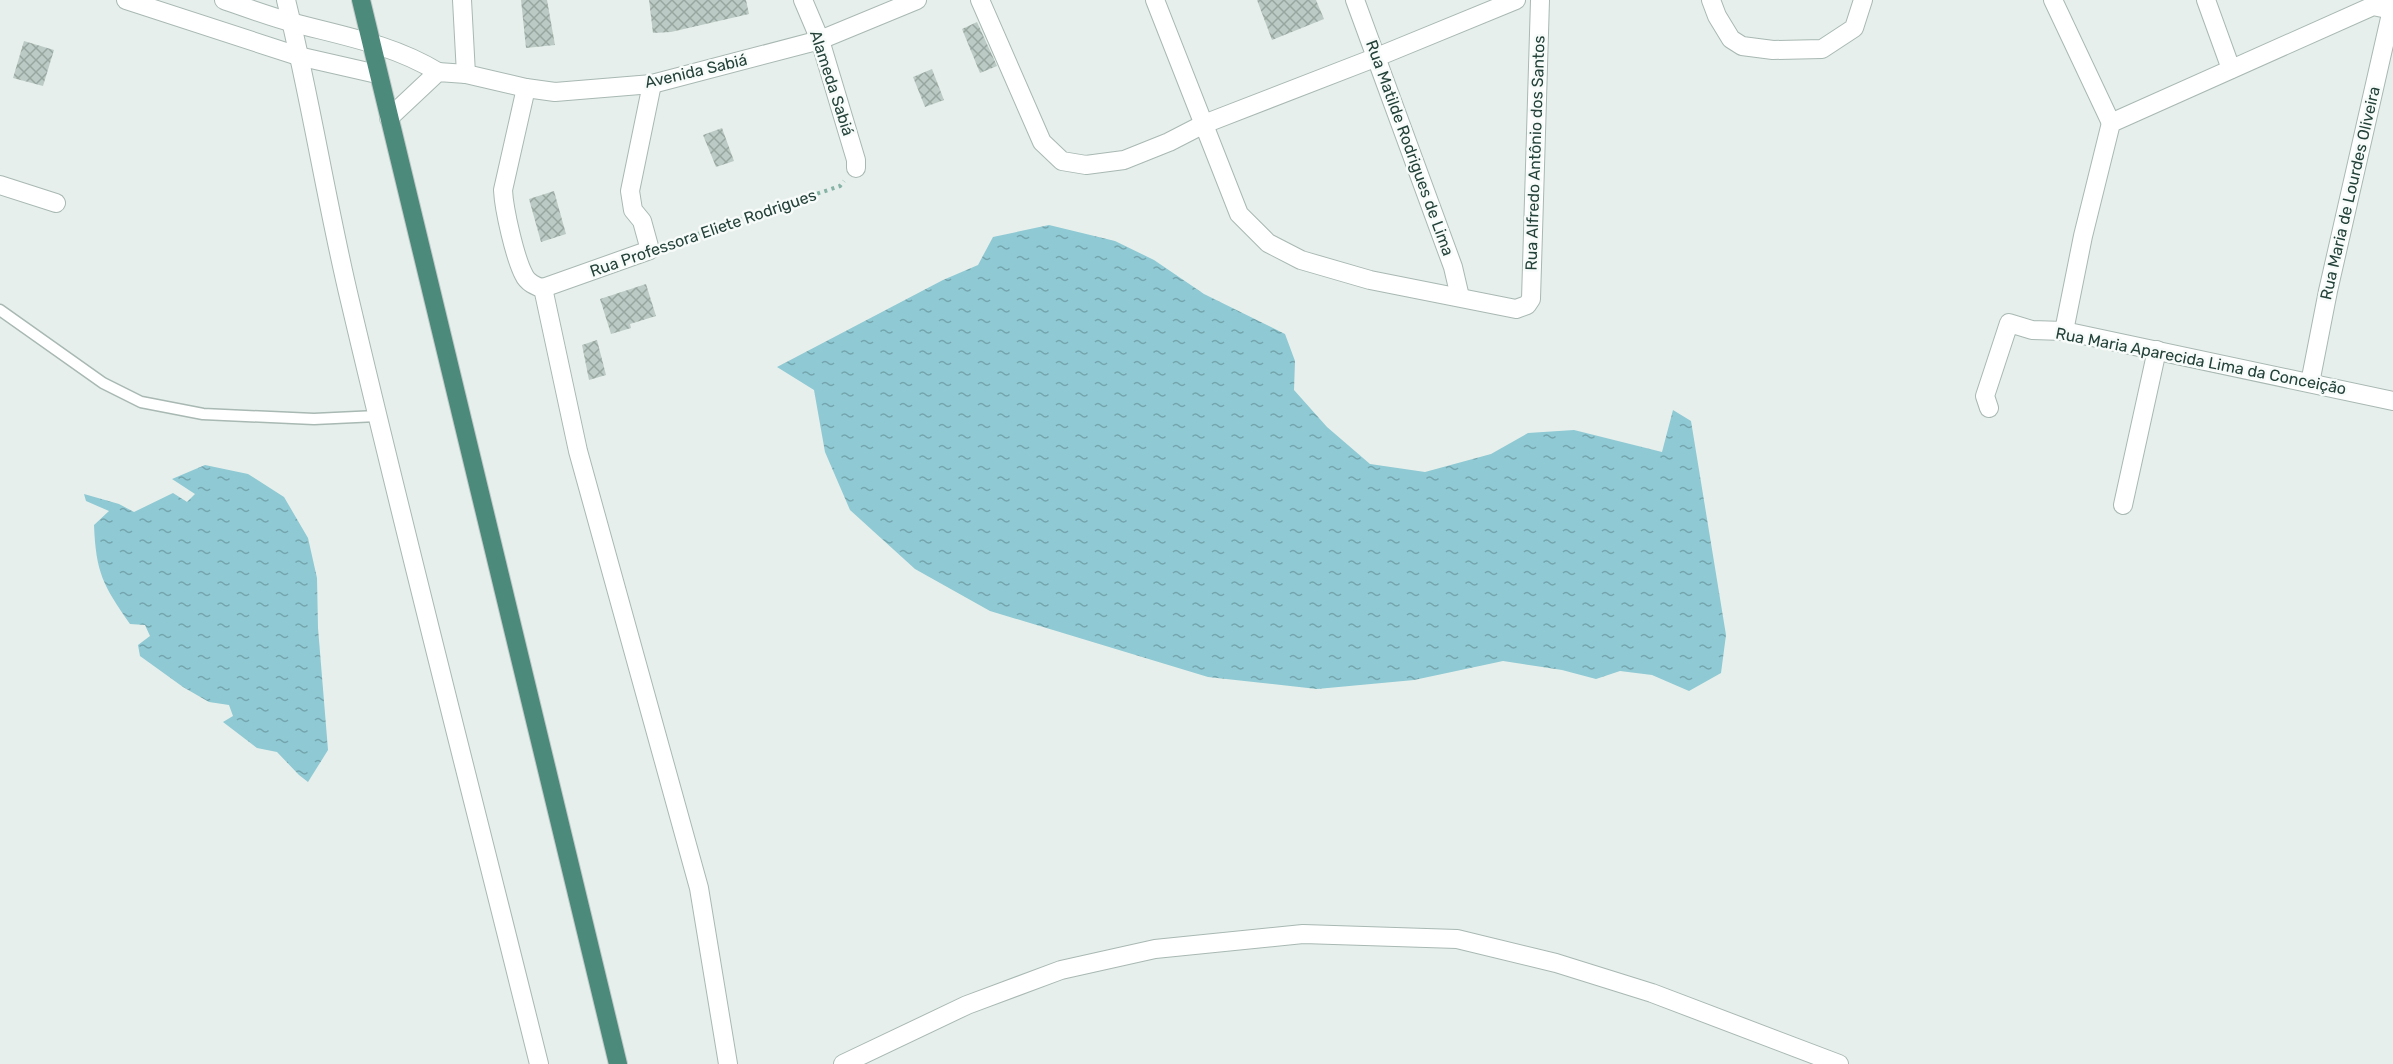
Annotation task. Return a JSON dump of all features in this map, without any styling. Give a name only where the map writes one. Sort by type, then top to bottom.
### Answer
[{"type":"highway","points":[[361,0],[377,74],[618,1064]]},
{"type":"street","points":[[126,0],[298,56],[377,74]]},
{"type":"street","points":[[224,0],[292,23],[371,42],[438,72],[389,118]]},
{"type":"street","points":[[286,0],[310,109],[329,214],[377,416],[539,1064]]},
{"type":"street","points":[[462,0],[466,74]]},
{"type":"street","name":"Alameda Sabiá","points":[[803,0],[820,40],[856,160],[856,168]]},
{"type":"street","name":"Avenida Sabiá","points":[[438,72],[466,74],[526,88],[555,92],[652,84],[820,40],[917,0]]},
{"type":"street","points":[[980,0],[1042,142],[1062,161],[1086,165],[1124,160],[1169,142],[1204,124],[1516,0]]},
{"type":"street","points":[[1155,0],[1239,214],[1268,243],[1301,260],[1370,280],[1460,297]]},
{"type":"street","name":"Rua Matilde Rodrigues de Lima","points":[[1355,0],[1454,267],[1460,297]]},
{"type":"street","name":"Rua Alfredo Antônio dos Santos","points":[[1460,297],[1516,309],[1527,305],[1531,299],[1540,0]]},
{"type":"street","points":[[1712,0],[1731,39],[1742,45],[1773,50],[1822,49],[1854,28],[1863,0]]},
{"type":"street","points":[[2053,0],[2111,123],[2083,236],[2064,331]]},
{"type":"street","points":[[2206,0],[2232,69]]},
{"type":"street","points":[[2111,123],[2372,3],[2392,7]]},
{"type":"street","name":"Rua Maria de Lourdes Oliveira","points":[[2310,383],[2328,291],[2392,7]]},
{"type":"street","points":[[650,250],[642,221],[633,210],[630,191],[652,84]]},
{"type":"street","points":[[526,88],[503,190],[504,207],[524,277],[536,287],[543,288],[578,451],[699,888],[728,1064]]},
{"type":"street","points":[[0,185],[56,203]]},
{"type":"street","name":"Rua Professora Eliete Rodrigues","points":[[543,288],[650,250]]},
{"type":"street","name":"Rua Maria Aparecida Lima da Conceição","points":[[1989,408],[1985,396],[2008,323],[2031,330],[2064,331],[2393,401]]},
{"type":"street","points":[[2123,505],[2157,350]]},
{"type":"street","points":[[843,1064],[967,1005],[1061,970],[1155,949],[1303,934],[1457,939],[1556,963],[1652,993],[1839,1064]]},
{"type":"lane","points":[[0,310],[103,383],[141,402],[203,414],[314,419],[377,416]]},
{"type":"path","name":"Rua Professora Eliete Rodrigues","points":[[650,250],[840,186],[856,168]]},
{"type":"water","points":[[1049,225],[1115,241],[1154,260],[1204,294],[1285,334],[1295,361],[1294,390],[1327,427],[1370,464],[1425,472],[1491,454],[1528,433],[1574,430],[1662,452],[1673,410],[1691,421],[1726,635],[1721,673],[1689,691],[1652,675],[1620,671],[1596,679],[1562,670],[1503,661],[1414,680],[1317,689],[1208,677],[990,611],[915,569],[850,510],[825,452],[814,390],[777,367],[943,280],[978,265],[993,237]]},
{"type":"water","points":[[205,465],[248,474],[284,497],[308,538],[317,578],[318,628],[328,750],[308,782],[277,752],[257,748],[223,722],[233,716],[229,705],[209,702],[183,687],[140,656],[138,645],[150,636],[145,625],[130,624],[107,588],[99,567],[94,525],[109,511],[86,501],[84,494],[119,504],[134,512],[173,493],[187,502],[195,494],[172,479]]},
{"type":"building","points":[[521,0],[547,0],[555,45],[526,48]]},
{"type":"building","points":[[649,0],[746,0],[749,14],[671,32],[653,33]]},
{"type":"building","points":[[1257,0],[1316,0],[1324,19],[1272,40]]},
{"type":"building","points":[[977,22],[997,66],[980,73],[962,29]]},
{"type":"building","points":[[24,41],[54,50],[43,86],[13,78]]},
{"type":"building","points":[[932,69],[944,100],[925,107],[913,77]]},
{"type":"building","points":[[722,128],[734,161],[716,167],[703,135]]},
{"type":"building","points":[[554,191],[566,234],[541,242],[529,199]]},
{"type":"building","points":[[646,284],[656,316],[630,324],[631,328],[611,334],[600,299]]},
{"type":"building","points":[[597,340],[606,375],[589,380],[582,345]]}]
